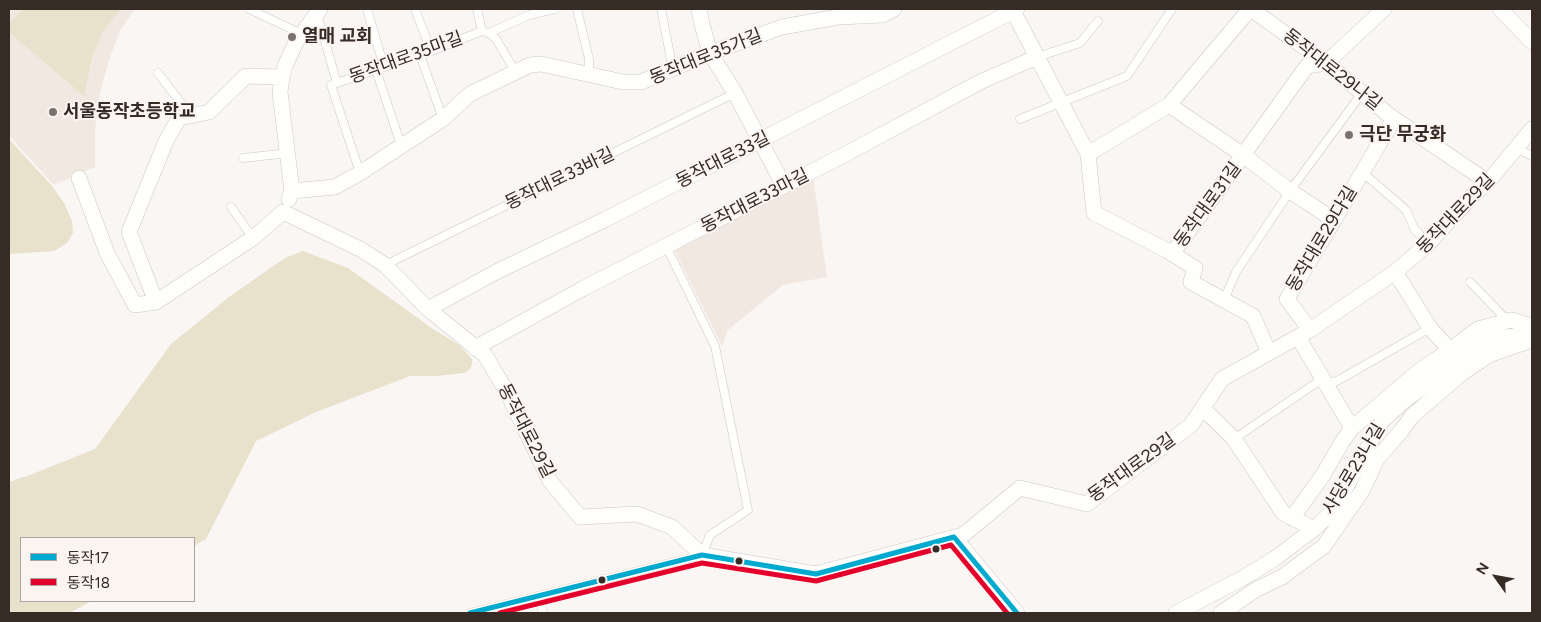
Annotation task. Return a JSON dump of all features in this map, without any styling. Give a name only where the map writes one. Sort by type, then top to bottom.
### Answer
[{"type":"street","points":[[700,9],[710,53],[736,93],[784,186]]},
{"type":"street","name":"동작대로35가길","points":[[292,191],[335,187],[443,119],[470,94],[530,65],[541,64],[624,82],[641,82],[710,53],[782,27],[838,17],[882,15],[894,9]]},
{"type":"street","points":[[1088,154],[1169,105],[1250,9]]},
{"type":"street","name":"동작대로29나길","points":[[1250,9],[1326,63],[1394,119],[1488,182]]},
{"type":"street","name":"동작대로31길","points":[[1172,254],[1307,66],[1326,63],[1384,9]]},
{"type":"street","points":[[1500,9],[1532,42]]},
{"type":"street","points":[[1015,10],[1037,57],[1088,154],[1094,214],[1172,254],[1195,268],[1191,282],[1253,316],[1269,353]]},
{"type":"street","name":"동작대로33길","points":[[428,309],[496,272],[604,220],[1015,10]]},
{"type":"street","points":[[79,178],[107,253],[135,305],[156,302],[253,238],[283,212],[292,191],[289,153],[280,92],[282,77],[296,42],[318,11]]},
{"type":"street","name":"동작대로33마길","points":[[475,348],[584,288],[784,186],[980,82],[1037,57]]},
{"type":"street","points":[[156,302],[129,232],[166,141],[179,118],[209,112],[246,76],[282,77]]},
{"type":"street","name":"동작대로31길","points":[[1169,105],[1334,220]]},
{"type":"street","name":"동작대로29다길","points":[[1304,334],[1287,299],[1394,119]]},
{"type":"street","name":"동작대로29길","points":[[283,212],[360,249],[385,265],[428,309],[485,356],[508,394],[550,482],[580,517],[637,514],[672,527],[702,555],[816,574],[963,534],[1020,488],[1087,504],[1191,425],[1222,379],[1304,334],[1395,272],[1430,243],[1472,196],[1488,182],[1532,128]]},
{"type":"street","points":[[1395,272],[1430,328],[1450,350]]},
{"type":"street","points":[[1292,518],[1323,475],[1352,428],[1419,371],[1478,329],[1511,320],[1532,326]]},
{"type":"street","points":[[1304,334],[1326,383],[1352,428]]},
{"type":"street","name":"사당로23나길","points":[[1176,613],[1241,579],[1274,559],[1314,529],[1333,511],[1382,421],[1404,401],[1489,339],[1532,334]]},
{"type":"street","name":"사당로23나길","points":[[1221,613],[1257,589],[1282,577],[1324,546],[1362,491],[1377,459],[1412,416],[1462,373],[1489,355],[1532,340]]},
{"type":"street","points":[[1202,409],[1234,439],[1283,512],[1314,529]]},
{"type":"street","points":[[1348,483],[1362,491]]},
{"type":"street","points":[[954,537],[1017,613]]},
{"type":"lane","points":[[249,9],[302,34]]},
{"type":"lane","points":[[367,9],[380,69],[401,145]]},
{"type":"lane","points":[[415,9],[432,51]]},
{"type":"lane","points":[[477,9],[486,32],[496,39],[515,71]]},
{"type":"lane","name":"동작대로35마길","points":[[334,84],[486,32],[529,14],[554,9]]},
{"type":"lane","points":[[577,9],[590,58],[589,73]]},
{"type":"lane","points":[[661,9],[673,70]]},
{"type":"lane","points":[[1020,119],[1128,76],[1172,9]]},
{"type":"lane","points":[[318,11],[334,84],[360,173]]},
{"type":"lane","points":[[1037,57],[1080,43],[1098,22]]},
{"type":"lane","points":[[420,55],[443,119]]},
{"type":"lane","points":[[158,73],[190,115]]},
{"type":"lane","name":"동작대로33바길","points":[[385,265],[736,93]]},
{"type":"lane","points":[[1224,300],[1236,272],[1290,191],[1362,93]]},
{"type":"lane","points":[[1517,148],[1532,156]]},
{"type":"lane","points":[[242,158],[289,153]]},
{"type":"lane","name":"동작대로29다길","points":[[1362,172],[1406,210],[1415,230],[1430,243]]},
{"type":"lane","points":[[231,207],[253,238]]},
{"type":"lane","points":[[470,613],[702,555],[710,535],[748,510],[715,346],[666,246]]},
{"type":"lane","points":[[1470,282],[1505,318],[1511,320]]},
{"type":"lane","points":[[1234,439],[1319,381],[1326,383],[1337,381],[1430,328]]},
{"type":"lane","points":[[540,597],[543,613]]},
{"type":"shaded area","name":"서울동작초등학교","points":[[9,9],[135,9],[120,31],[109,60],[100,93],[95,130],[95,167],[54,185],[9,136]]},
{"type":"shaded area","points":[[23,9],[121,9],[102,32],[92,58],[84,96],[9,32],[9,24]]},
{"type":"shaded area","points":[[9,139],[52,186],[64,203],[72,221],[73,233],[67,243],[54,251],[9,254]]},
{"type":"shaded area","points":[[813,176],[827,277],[783,285],[728,330],[722,346],[674,249]]},
{"type":"shaded area","points":[[303,251],[348,268],[433,329],[459,345],[472,359],[470,369],[464,373],[410,376],[316,412],[256,441],[206,539],[195,545],[195,537],[20,537],[20,602],[90,602],[69,613],[9,613],[9,482],[95,449],[171,344],[229,297],[285,258]]},
{"type":"transit line","name":"동작17","points":[[470,613],[702,555],[816,574],[954,537],[1017,613]]},
{"type":"transit line","name":"동작18","points":[[500,613],[702,563],[816,581],[951,545],[1007,613]]},
{"type":"place","name":"열매 교회","points":[[292,37]]},
{"type":"place","name":"서울동작초등학교","points":[[53,112]]},
{"type":"place","name":"극단 무궁화","points":[[1349,135]]}]
